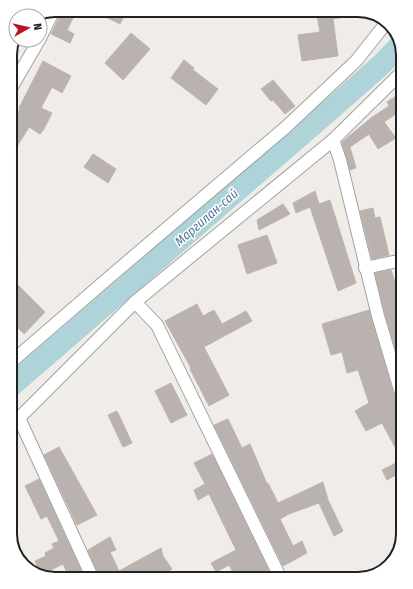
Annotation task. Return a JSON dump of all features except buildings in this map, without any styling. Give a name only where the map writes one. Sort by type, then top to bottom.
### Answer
[{"type":"street","points":[[17,357],[286,127],[356,61],[383,27]]},
{"type":"street","points":[[17,78],[34,48]]},
{"type":"street","points":[[17,419],[135,302],[333,140],[396,78]]},
{"type":"street","points":[[333,140],[340,160],[365,268],[396,377]]},
{"type":"street","points":[[365,268],[396,262]]},
{"type":"street","points":[[135,302],[157,325],[278,572]]},
{"type":"street","points":[[17,428],[89,572]]},
{"type":"waterway","name":"Маргилан-сай","points":[[17,381],[330,110],[382,64],[396,49]]}]
